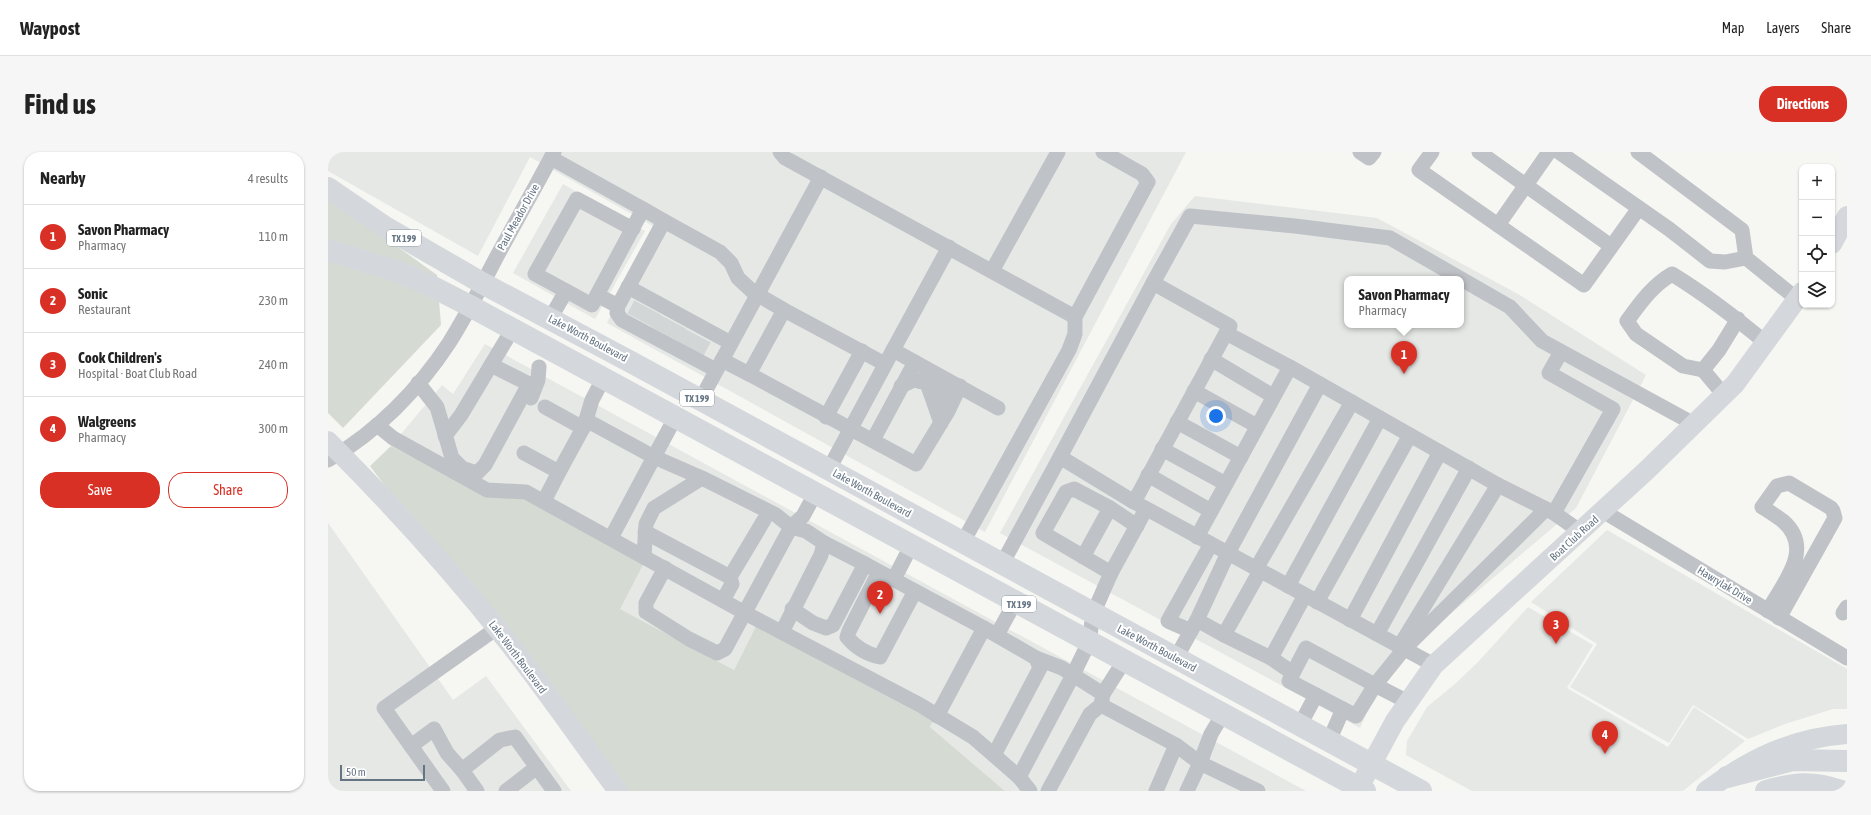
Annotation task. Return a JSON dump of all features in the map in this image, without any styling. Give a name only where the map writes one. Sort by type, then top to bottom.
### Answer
[{"type":"highway","name":"Lake Worth Boulevard","points":[[328,188],[364,214],[482,283],[701,400],[1421,791]]},
{"type":"highway","name":"TX 199","points":[[328,250],[396,271],[429,285],[470,306],[512,330],[544,358],[603,379],[1360,790]]},
{"type":"highway","points":[[791,481],[817,478],[823,476],[828,469]]},
{"type":"highway","points":[[815,494],[824,487],[861,487]]},
{"type":"highway","points":[[1727,777],[1793,760],[1847,761]]},
{"type":"highway","points":[[1766,791],[1791,784],[1810,784],[1842,791]]},
{"type":"main road","points":[[1835,238],[1847,216]]},
{"type":"main road","name":"Boat Club Road","points":[[1360,790],[1395,721],[1434,665],[1581,532],[1735,384],[1799,297]]},
{"type":"main road","name":"Lake Worth Boulevard","points":[[332,452],[432,551],[496,628],[618,791]]},
{"type":"main road","points":[[1706,791],[1758,758],[1786,746],[1811,739],[1847,734]]},
{"type":"street","points":[[780,152],[785,158],[1075,317]]},
{"type":"street","points":[[992,271],[1058,152]]},
{"type":"street","points":[[963,542],[1069,350],[1075,334],[1075,317],[1148,182],[1126,158],[1103,152]]},
{"type":"street","points":[[1360,152],[1369,158],[1374,152]]},
{"type":"street","points":[[1432,152],[1419,170],[1584,285],[1639,208]]},
{"type":"street","points":[[1479,152],[1611,246]]},
{"type":"street","points":[[1498,225],[1549,152]]},
{"type":"street","points":[[1559,152],[1669,229],[1710,261],[1725,262],[1746,258],[1799,295]]},
{"type":"street","points":[[1638,152],[1655,157],[1742,230],[1746,258]]},
{"type":"street","points":[[552,155],[643,209],[720,252],[731,263],[738,278],[757,295],[885,364]]},
{"type":"street","name":"Paul Meador Drive","points":[[332,452],[377,425],[418,383],[449,343],[552,155]]},
{"type":"street","points":[[701,400],[821,177]]},
{"type":"street","points":[[633,229],[577,199],[535,274],[592,305],[633,229],[643,209]]},
{"type":"street","points":[[1002,564],[1190,216],[1295,226],[1390,238],[1457,276]]},
{"type":"street","points":[[664,221],[618,306],[617,313],[622,320],[669,328],[731,342]]},
{"type":"street","points":[[828,469],[949,247]]},
{"type":"street","points":[[1724,395],[1703,370],[1683,366],[1636,334],[1627,321],[1645,296],[1661,280],[1672,274],[1703,293],[1766,342]]},
{"type":"street","points":[[1464,280],[1510,306],[1542,341],[1694,424]]},
{"type":"street","points":[[1020,777],[1089,642],[1093,614],[1111,573],[1137,526],[1140,505],[1148,475],[1230,326],[1153,283]]},
{"type":"street","points":[[628,287],[669,328],[719,365],[749,374],[826,417],[873,440],[916,464],[944,417],[960,386]]},
{"type":"street","points":[[550,319],[566,291]]},
{"type":"street","points":[[597,295],[618,306]]},
{"type":"street","points":[[749,374],[784,310]]},
{"type":"street","points":[[1703,370],[1719,350],[1738,319]]},
{"type":"street","points":[[445,436],[461,415],[512,330]]},
{"type":"street","points":[[1226,333],[1290,367],[1498,485],[1550,511],[1581,532]]},
{"type":"street","points":[[893,350],[998,408]]},
{"type":"street","points":[[826,417],[862,351]]},
{"type":"street","points":[[1402,648],[1550,511],[1613,409],[1549,373],[1561,352]]},
{"type":"street","points":[[418,383],[437,407],[452,458],[462,468],[477,473],[486,465],[544,358]]},
{"type":"street","points":[[477,485],[490,474],[531,398],[544,358]]},
{"type":"street","points":[[1211,359],[1274,396]]},
{"type":"street","points":[[873,440],[908,383],[915,362]]},
{"type":"street","points":[[491,365],[530,384]]},
{"type":"street","points":[[1197,537],[1290,367]]},
{"type":"street","points":[[544,502],[584,424],[592,400],[603,379]]},
{"type":"street","points":[[908,383],[927,383],[944,417]]},
{"type":"street","points":[[1176,658],[1194,625],[1228,553],[1320,384]]},
{"type":"street","points":[[1194,392],[1257,426]]},
{"type":"street","points":[[1224,634],[1352,402]]},
{"type":"street","points":[[545,407],[702,478],[770,517],[791,527],[806,531],[824,543],[915,590],[1036,658],[1062,668],[1073,675],[1102,699],[1176,746],[1200,764],[1258,791]]},
{"type":"street","points":[[611,538],[675,418]]},
{"type":"street","points":[[1288,586],[1380,418]]},
{"type":"street","points":[[1177,422],[1240,457]]},
{"type":"street","points":[[377,425],[393,438],[487,490],[526,492],[937,716],[973,738],[1020,777],[1030,791]]},
{"type":"street","points":[[1271,658],[1311,599],[1410,435]]},
{"type":"street","points":[[1162,449],[1226,484]]},
{"type":"street","points":[[1350,620],[1440,452]]},
{"type":"street","points":[[524,453],[559,472]]},
{"type":"street","points":[[1060,457],[1197,537],[1434,665]]},
{"type":"street","points":[[1377,634],[1469,468]]},
{"type":"street","points":[[1148,475],[1211,511]]},
{"type":"street","points":[[644,557],[646,524],[654,508],[677,492],[702,478]]},
{"type":"street","points":[[1789,483],[1831,508],[1835,518],[1774,615],[1796,561],[1798,551],[1794,536],[1788,526],[1762,507],[1777,486],[1789,483]]},
{"type":"street","points":[[1408,702],[1375,685],[1306,648],[1289,681],[1356,716],[1375,685],[1402,648],[1498,485]]},
{"type":"street","points":[[1043,533],[1066,492],[1074,489],[1110,508],[1137,526]]},
{"type":"street","points":[[665,568],[646,602],[646,612],[689,640],[717,653],[725,649],[791,527],[803,516],[815,494]]},
{"type":"street","points":[[1083,557],[1110,508]]},
{"type":"street","name":"Hawrylak Drive","points":[[1603,511],[1847,658]]},
{"type":"street","points":[[745,530],[752,524],[770,517]]},
{"type":"street","points":[[730,577],[770,517]]},
{"type":"street","points":[[1023,526],[1043,533],[1111,573]]},
{"type":"street","points":[[645,532],[730,577],[732,584],[723,600]]},
{"type":"street","points":[[782,632],[792,609],[821,555],[824,543]]},
{"type":"street","points":[[1211,544],[1168,620],[1194,625],[1224,634],[1271,658],[1293,673]]},
{"type":"street","points":[[894,579],[911,546]]},
{"type":"street","points":[[792,609],[813,623],[826,628],[833,625],[865,564]]},
{"type":"street","points":[[879,572],[847,636],[854,646],[869,655],[880,657]]},
{"type":"street","points":[[869,678],[915,590]]},
{"type":"street","points":[[937,716],[991,632],[1016,602]]},
{"type":"street","points":[[443,791],[384,708],[496,628]]},
{"type":"street","points":[[994,756],[1040,668],[1036,658]]},
{"type":"street","points":[[1048,791],[1090,714],[1102,699],[1124,661]]},
{"type":"street","points":[[1300,725],[1316,695]]},
{"type":"street","points":[[1329,741],[1343,709]]},
{"type":"street","points":[[1186,791],[1200,764],[1210,734],[1222,714]]},
{"type":"street","points":[[411,746],[434,729],[447,753],[462,770],[477,791]]},
{"type":"street","points":[[462,770],[500,740],[515,737],[554,791]]},
{"type":"street","points":[[1156,791],[1176,746]]},
{"type":"street","points":[[506,791],[537,767]]},
{"type":"shaded area","points":[[328,152],[1186,152],[985,532],[607,323],[653,226],[530,157],[478,256],[328,171]]},
{"type":"shaded area","points":[[563,184],[645,231],[595,319],[513,273]]},
{"type":"shaded area","points":[[1195,196],[1377,218],[1518,294],[1646,375],[1576,508],[1385,671],[1360,728],[1000,533],[1171,224]]},
{"type":"shaded area","points":[[328,197],[437,275],[441,325],[343,428],[328,413]]},
{"type":"shaded area","points":[[485,344],[1306,791],[1005,791],[930,727],[933,722],[756,626],[734,670],[619,609],[644,563],[489,497],[391,446],[442,385],[453,394]]},
{"type":"shaded area","points":[[391,446],[489,497],[523,498],[644,563],[620,609],[734,670],[756,626],[933,721],[930,727],[1005,791],[615,791],[370,466]]},
{"type":"shaded area","points":[[328,523],[453,700],[486,676],[571,791],[328,791]]},
{"type":"shaded area","points":[[1607,530],[1847,669],[1847,709],[1833,709],[1785,724],[1748,739],[1693,705],[1669,743],[1570,687],[1597,644],[1531,602]]},
{"type":"shaded area","points":[[1528,607],[1593,645],[1567,688],[1668,747],[1694,707],[1745,741],[1683,791],[1472,791],[1406,755],[1407,741],[1427,707],[1455,684],[1478,662]]},
{"type":"tunnel","points":[[634,317],[641,304]]},
{"type":"tunnel","points":[[647,324],[654,311]]},
{"type":"tunnel","points":[[659,331],[666,318]]},
{"type":"tunnel","points":[[672,338],[679,325]]},
{"type":"tunnel","points":[[684,345],[691,332]]},
{"type":"tunnel","points":[[697,352],[704,339]]},
{"type":"place","name":"Savon Pharmacy","points":[[1404,374]]},
{"type":"place","name":"Sonic","points":[[880,614]]},
{"type":"place","name":"Cook Children's","points":[[1556,644]]},
{"type":"place","name":"Walgreens","points":[[1605,754]]}]
